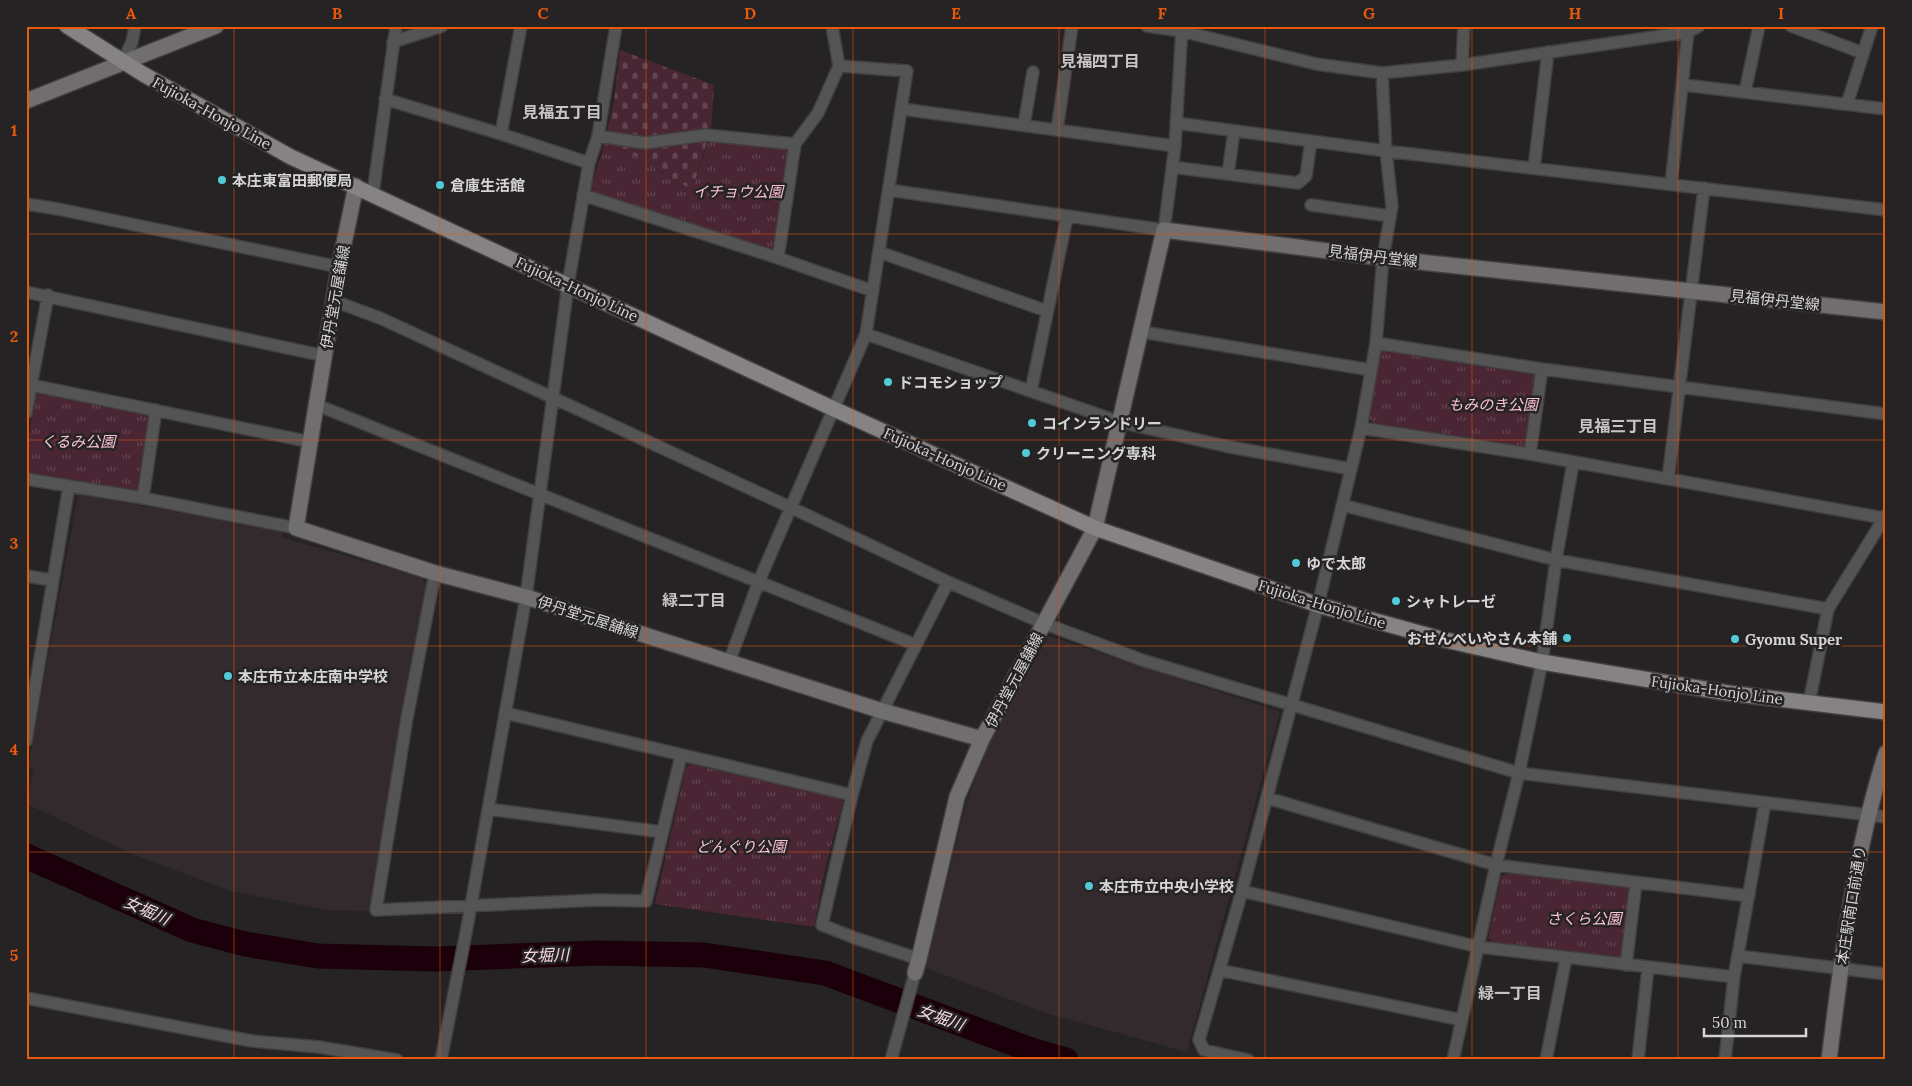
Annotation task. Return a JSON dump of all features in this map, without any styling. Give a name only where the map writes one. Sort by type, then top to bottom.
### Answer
[{"type":"main road","name":"Fujioka-Honjo Line","points":[[67,26],[122,63],[292,157],[1095,528],[1318,605],[1441,639],[1542,662],[1728,693],[1886,712]]},
{"type":"street","points":[[122,63],[132,42],[135,26]]},
{"type":"street","points":[[26,101],[216,26]]},
{"type":"street","points":[[373,194],[396,26]]},
{"type":"street","points":[[393,42],[442,26]]},
{"type":"street","points":[[501,134],[521,26]]},
{"type":"street","points":[[441,1060],[468,922],[526,597],[568,285],[589,163],[598,136],[616,26]]},
{"type":"street","points":[[778,258],[795,144],[818,113],[839,66],[832,26]]},
{"type":"street","points":[[1057,130],[1072,26]]},
{"type":"street","points":[[1147,26],[1181,29],[1316,64],[1382,73],[1462,64],[1688,32],[1699,26]]},
{"type":"street","points":[[1462,64],[1464,26]]},
{"type":"street","points":[[1745,92],[1759,26]]},
{"type":"street","points":[[1791,26],[1863,53]]},
{"type":"street","points":[[1847,104],[1872,26]]},
{"type":"street","points":[[1095,528],[1142,332],[1164,230],[1175,146],[1181,29]]},
{"type":"street","points":[[1671,184],[1684,85],[1688,32]]},
{"type":"street","points":[[1534,168],[1548,52]]},
{"type":"street","points":[[729,662],[760,582],[866,334],[907,71],[839,66]]},
{"type":"street","points":[[1024,125],[1033,72]]},
{"type":"street","points":[[1248,1060],[1204,1050],[1199,1040],[1242,891],[1318,605],[1361,428],[1376,343],[1383,258],[1392,206],[1386,151],[1382,73]]},
{"type":"street","points":[[1684,85],[1886,109]]},
{"type":"street","points":[[385,99],[589,163]]},
{"type":"street","points":[[902,109],[1175,146]]},
{"type":"street","points":[[1176,123],[1386,151],[1886,210]]},
{"type":"street","points":[[1228,174],[1234,131]]},
{"type":"street","points":[[598,136],[645,143],[706,135],[795,144]]},
{"type":"street","points":[[1172,167],[1298,183],[1306,176],[1311,141]]},
{"type":"street","name":"伊丹堂元屋舗線","points":[[356,186],[339,268],[296,528],[436,573],[526,597],[882,712],[982,739],[1095,528]]},
{"type":"street","points":[[1668,479],[1704,188]]},
{"type":"street","points":[[889,190],[1164,230]]},
{"type":"street","points":[[583,195],[873,291]]},
{"type":"street","points":[[26,204],[339,268]]},
{"type":"street","points":[[1311,205],[1390,216]]},
{"type":"street","points":[[1031,391],[1066,217]]},
{"type":"street","name":"見福伊丹堂線","points":[[1164,230],[1383,258],[1886,312]]},
{"type":"street","points":[[879,252],[1047,311]]},
{"type":"street","points":[[26,292],[48,295],[325,356]]},
{"type":"street","points":[[26,413],[48,295]]},
{"type":"street","points":[[334,301],[380,318],[948,582],[1044,623],[1142,660],[1519,773],[1886,817]]},
{"type":"street","points":[[1142,332],[1370,370]]},
{"type":"street","points":[[866,334],[1120,422],[1225,446],[1351,469]]},
{"type":"street","points":[[1376,343],[1542,369],[1886,414]]},
{"type":"street","points":[[1530,454],[1542,369]]},
{"type":"street","points":[[31,385],[311,442]]},
{"type":"street","points":[[317,405],[916,645]]},
{"type":"street","points":[[143,498],[156,410]]},
{"type":"street","points":[[1361,428],[1530,454],[1885,516],[1828,609],[1809,703]]},
{"type":"street","points":[[1453,1060],[1496,865],[1519,773],[1542,662],[1556,560],[1573,463]]},
{"type":"street","points":[[26,479],[143,498],[296,528]]},
{"type":"street","points":[[26,741],[31,687],[69,486]]},
{"type":"street","points":[[1342,506],[1556,560],[1828,609]]},
{"type":"street","points":[[436,573],[407,718],[376,910],[599,900],[646,901],[681,756]]},
{"type":"street","points":[[26,576],[52,580]]},
{"type":"street","points":[[917,966],[822,925],[852,795],[867,741],[948,582]]},
{"type":"street","points":[[505,713],[852,795]]},
{"type":"street","points":[[891,1060],[917,966],[957,796],[982,739]]},
{"type":"street","name":"本庄駅南口前通り","points":[[1830,1060],[1854,879],[1868,815],[1886,753]]},
{"type":"street","points":[[1266,798],[1496,865],[1749,896]]},
{"type":"street","points":[[1724,1060],[1734,977],[1765,803]]},
{"type":"street","points":[[488,809],[662,832]]},
{"type":"street","points":[[1626,964],[1636,883]]},
{"type":"street","points":[[1242,891],[1479,947],[1734,977]]},
{"type":"street","points":[[1738,956],[1886,974]]},
{"type":"street","points":[[1546,1060],[1566,958]]},
{"type":"street","points":[[1638,1060],[1648,967]]},
{"type":"street","points":[[1219,970],[1462,1020]]},
{"type":"street","points":[[26,998],[252,1041],[319,1047],[397,1060]]},
{"type":"shaded area","name":"本庄市立本庄南中学校","points":[[78,494],[281,531],[283,538],[421,577],[426,585],[371,911],[327,910],[234,892],[130,853],[27,804],[33,769],[28,768]]},
{"type":"shaded area","name":"本庄市立中央小学校","points":[[1049,636],[1280,712],[1187,1052],[1049,1014],[926,968],[966,804],[995,727]]},
{"type":"green space","points":[[620,50],[714,85],[711,130],[692,190],[626,151],[604,145],[614,101]]},
{"type":"green space","name":"イチョウ公園","points":[[709,140],[785,146],[789,151],[774,252],[596,193],[591,188],[604,145],[626,151],[692,190]]},
{"type":"green space","name":"もみのき公園","points":[[1385,349],[1532,372],[1537,378],[1524,448],[1375,425],[1370,419],[1378,352]]},
{"type":"green space","name":"くるみ公園","points":[[41,393],[147,414],[150,418],[140,488],[136,492],[27,474],[26,456],[35,396]]},
{"type":"green space","name":"どんぐり公園","points":[[690,764],[839,798],[843,801],[825,869],[814,927],[655,904],[686,767]]},
{"type":"green space","name":"さくら公園","points":[[1508,873],[1628,887],[1631,894],[1623,956],[1619,959],[1494,942],[1488,938],[1501,876]]},
{"type":"waterway","name":"女堀川","points":[[26,856],[192,930],[245,944],[318,956],[435,959],[597,953],[704,955],[825,973],[1031,1050],[1066,1060]]},
{"type":"place","name":"本庄東富田郵便局","points":[[222,180]]},
{"type":"place","name":"倉庫生活館","points":[[440,185]]},
{"type":"place","name":"ドコモショップ","points":[[888,382]]},
{"type":"place","name":"コインランドリー","points":[[1032,423]]},
{"type":"place","name":"クリーニング専科","points":[[1026,453]]},
{"type":"place","name":"ゆで太郎","points":[[1296,563]]},
{"type":"place","name":"シャトレーゼ","points":[[1396,601]]},
{"type":"place","name":"おせんべいやさん本舗","points":[[1567,638]]},
{"type":"place","name":"Gyomu Super","points":[[1735,639]]},
{"type":"place","name":"本庄市立本庄南中学校","points":[[228,676]]},
{"type":"place","name":"本庄市立中央小学校","points":[[1089,886]]},
{"type":"district","name":"見福四丁目","points":[[1100,61]]},
{"type":"district","name":"見福五丁目","points":[[562,112]]},
{"type":"district","name":"見福三丁目","points":[[1618,426]]},
{"type":"district","name":"緑二丁目","points":[[694,600]]},
{"type":"district","name":"緑一丁目","points":[[1510,993]]}]
